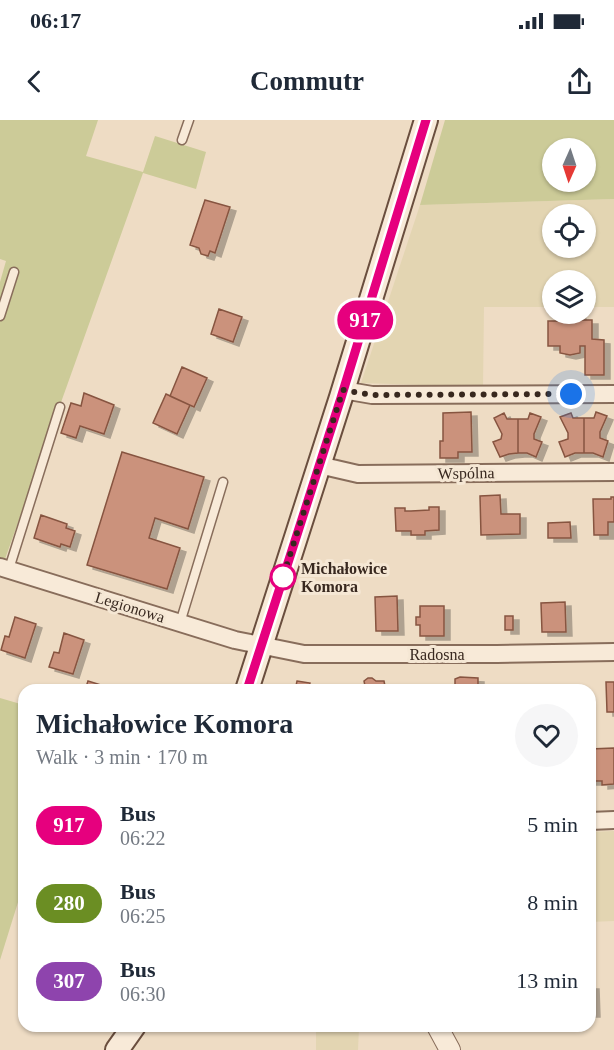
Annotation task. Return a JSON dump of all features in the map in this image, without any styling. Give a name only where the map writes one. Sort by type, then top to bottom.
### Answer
[{"type":"main road","points":[[249,684],[426,120]]},
{"type":"main road","points":[[117,1050],[130,1032]]},
{"type":"street","points":[[343,390],[372,395],[614,394]]},
{"type":"street","name":"Wspólna","points":[[319,465],[358,474],[614,472]]},
{"type":"street","name":"Legionowa","points":[[4,568],[261,646]]},
{"type":"street","name":"Radosna","points":[[261,646],[304,654],[614,652]]},
{"type":"street","points":[[596,821],[614,820]]},
{"type":"street","points":[[440,1032],[450,1050]]},
{"type":"lane","points":[[182,140],[189,120]]},
{"type":"lane","points":[[0,316],[14,272]]},
{"type":"lane","points":[[4,568],[60,407]]},
{"type":"lane","points":[[180,623],[224,482]]},
{"type":"shaded area","points":[[0,120],[98,120],[86,156],[143,172],[155,136],[206,152],[196,189],[143,173],[5,559],[0,557],[0,282],[6,261],[0,259]]},
{"type":"shaded area","points":[[445,120],[614,120],[614,199],[420,205]]},
{"type":"shaded area","points":[[614,199],[614,307],[596,307],[596,270],[542,270],[542,307],[484,307],[483,387],[361,383],[420,205]]},
{"type":"shaded area","points":[[0,698],[18,703],[18,902],[0,960]]},
{"type":"shaded area","points":[[614,831],[614,921],[596,922],[596,832]]},
{"type":"shaded area","points":[[316,1032],[359,1032],[358,1050],[316,1050]]},
{"type":"building","points":[[205,200],[230,207],[215,253],[210,251],[208,256],[201,254],[199,248],[190,245]]},
{"type":"building","points":[[219,309],[242,317],[233,342],[211,334]]},
{"type":"building","points":[[548,324],[592,324],[592,339],[604,340],[604,375],[585,375],[585,346],[580,346],[580,353],[570,355],[560,353],[560,346],[548,346]]},
{"type":"building","points":[[182,367],[207,378],[194,407],[170,396]]},
{"type":"building","points":[[84,393],[114,405],[104,434],[80,426],[76,438],[61,433],[71,403],[81,406]]},
{"type":"building","points":[[166,394],[190,405],[177,434],[153,423]]},
{"type":"building","points":[[471,412],[472,452],[458,452],[458,458],[440,458],[440,441],[443,441],[443,413]]},
{"type":"building","points":[[596,412],[607,416],[600,432],[600,438],[608,441],[603,457],[593,453],[584,453],[584,418],[594,418]]},
{"type":"building","points":[[504,413],[507,419],[518,419],[518,453],[500,457],[493,442],[501,439],[502,434],[494,418]]},
{"type":"building","points":[[530,413],[541,417],[534,434],[534,439],[542,442],[536,457],[527,453],[518,453],[518,419],[528,419]]},
{"type":"building","points":[[571,413],[573,418],[584,418],[584,453],[575,453],[565,457],[559,442],[568,439],[568,433],[560,417]]},
{"type":"building","points":[[122,452],[204,477],[188,529],[155,518],[149,538],[180,548],[167,589],[87,565]]},
{"type":"building","points":[[500,495],[501,514],[520,514],[520,534],[481,535],[480,496]]},
{"type":"building","points":[[614,497],[614,522],[608,522],[608,535],[594,535],[593,499],[611,499]]},
{"type":"building","points":[[429,507],[439,507],[439,530],[425,531],[425,535],[411,535],[411,531],[396,531],[395,508],[405,508],[405,511],[411,511],[429,510]]},
{"type":"building","points":[[41,515],[67,524],[66,528],[75,531],[70,547],[61,544],[60,547],[34,538]]},
{"type":"building","points":[[570,522],[571,538],[548,538],[548,523]]},
{"type":"building","points":[[397,596],[398,631],[376,631],[375,597]]},
{"type":"building","points":[[565,602],[566,632],[542,632],[541,603]]},
{"type":"building","points":[[420,606],[444,606],[444,636],[420,636],[420,625],[416,625],[416,617],[420,617]]},
{"type":"building","points":[[505,616],[513,616],[513,630],[505,630]]},
{"type":"building","points":[[15,617],[36,624],[25,658],[1,650],[5,636],[9,637]]},
{"type":"building","points":[[64,633],[84,640],[73,674],[49,667],[54,652],[59,653]]},
{"type":"building","points":[[460,677],[478,678],[478,684],[455,684],[455,679]]},
{"type":"building","points":[[372,678],[376,681],[384,681],[385,684],[365,684],[364,681]]},
{"type":"building","points":[[297,681],[310,683],[310,684],[296,684]]},
{"type":"building","points":[[606,682],[614,682],[614,712],[607,712]]},
{"type":"building","points":[[614,748],[614,784],[602,785],[602,781],[596,781],[596,749]]},
{"type":"bus line","name":"917","points":[[249,684],[341,398],[426,120]]},
{"type":"place","name":"Michałowice Komora","points":[[283,577]]},
{"type":"route","points":[[283,577],[280,586],[343,390],[372,395],[571,394]]}]
